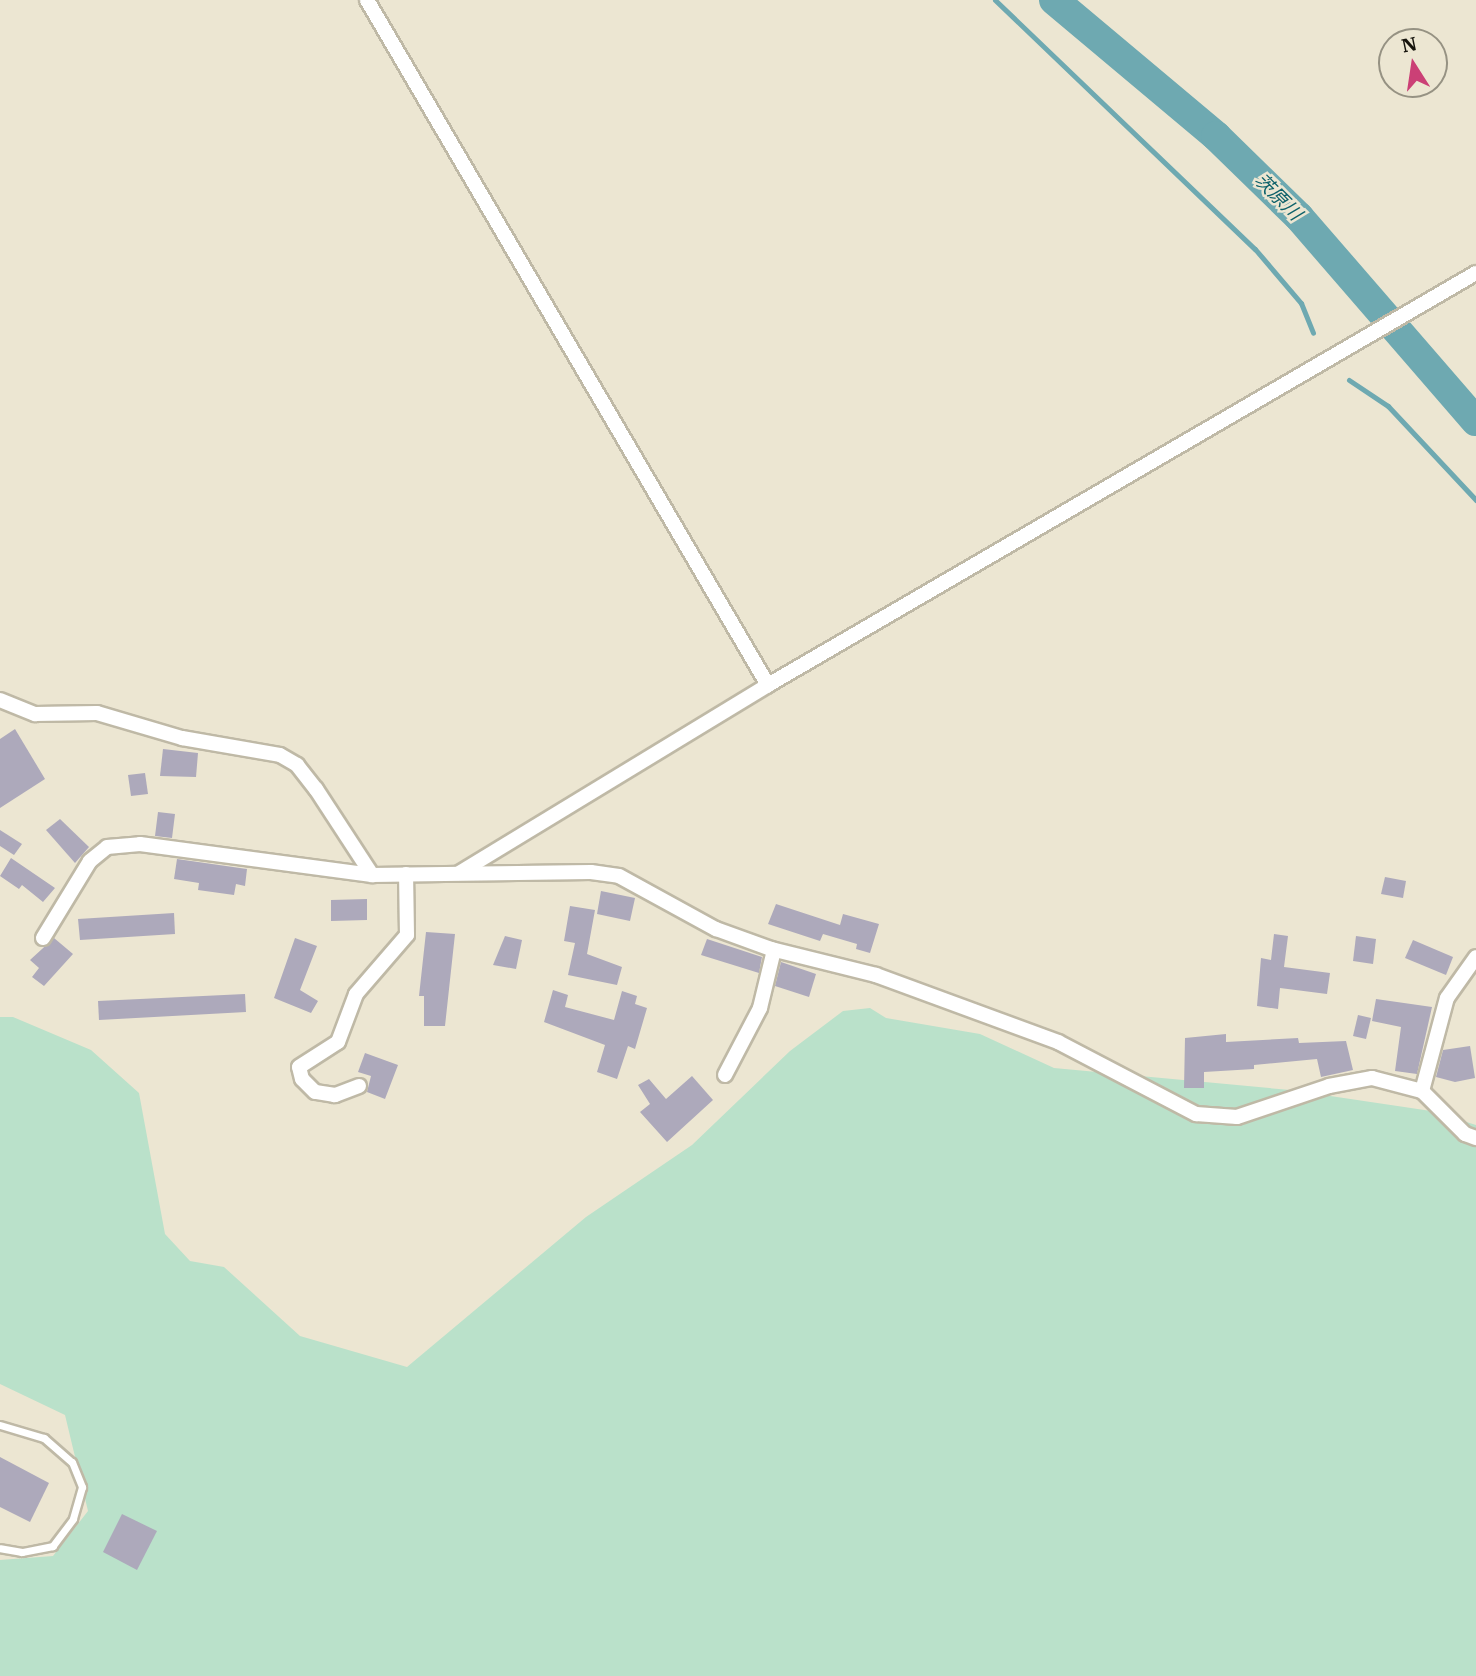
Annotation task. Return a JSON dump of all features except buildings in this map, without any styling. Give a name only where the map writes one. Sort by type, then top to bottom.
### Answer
[{"type":"street","points":[[367,0],[768,685]]},
{"type":"street","points":[[458,874],[768,685],[1476,273]]},
{"type":"street","points":[[0,700],[35,714],[97,713],[182,738],[280,755],[309,779],[372,875]]},
{"type":"street","points":[[43,938],[90,860],[107,847],[140,844],[372,875],[619,876],[692,918],[774,950],[876,975],[1058,1042],[1171,1104],[1211,1117],[1237,1117],[1358,1079],[1372,1078],[1422,1091],[1465,1134],[1476,1138]]},
{"type":"street","points":[[359,1086],[344,1094],[315,1093],[302,1079],[299,1067],[338,1042],[356,994],[404,942],[410,919],[406,874]]},
{"type":"street","points":[[725,1075],[760,1008],[774,950]]},
{"type":"street","points":[[1422,1091],[1447,998],[1476,957]]},
{"type":"lane","points":[[0,1425],[44,1438],[72,1462],[82,1487],[73,1519],[53,1546],[22,1552],[0,1548]]},
{"type":"green space","points":[[870,1008],[886,1018],[980,1034],[1054,1068],[1290,1090],[1431,1111],[1476,1125],[1476,1676],[0,1676],[0,1560],[53,1556],[88,1511],[65,1415],[0,1384],[0,1017],[13,1017],[91,1050],[139,1093],[165,1234],[190,1261],[224,1267],[300,1336],[407,1367],[586,1217],[692,1145],[790,1051],[843,1011]]},
{"type":"waterway","points":[[995,0],[1255,249],[1301,303],[1313,333]]},
{"type":"waterway","name":"茨原川","points":[[1054,0],[1216,136],[1299,217],[1476,421]]},
{"type":"waterway","points":[[1349,380],[1388,406],[1476,500]]}]
